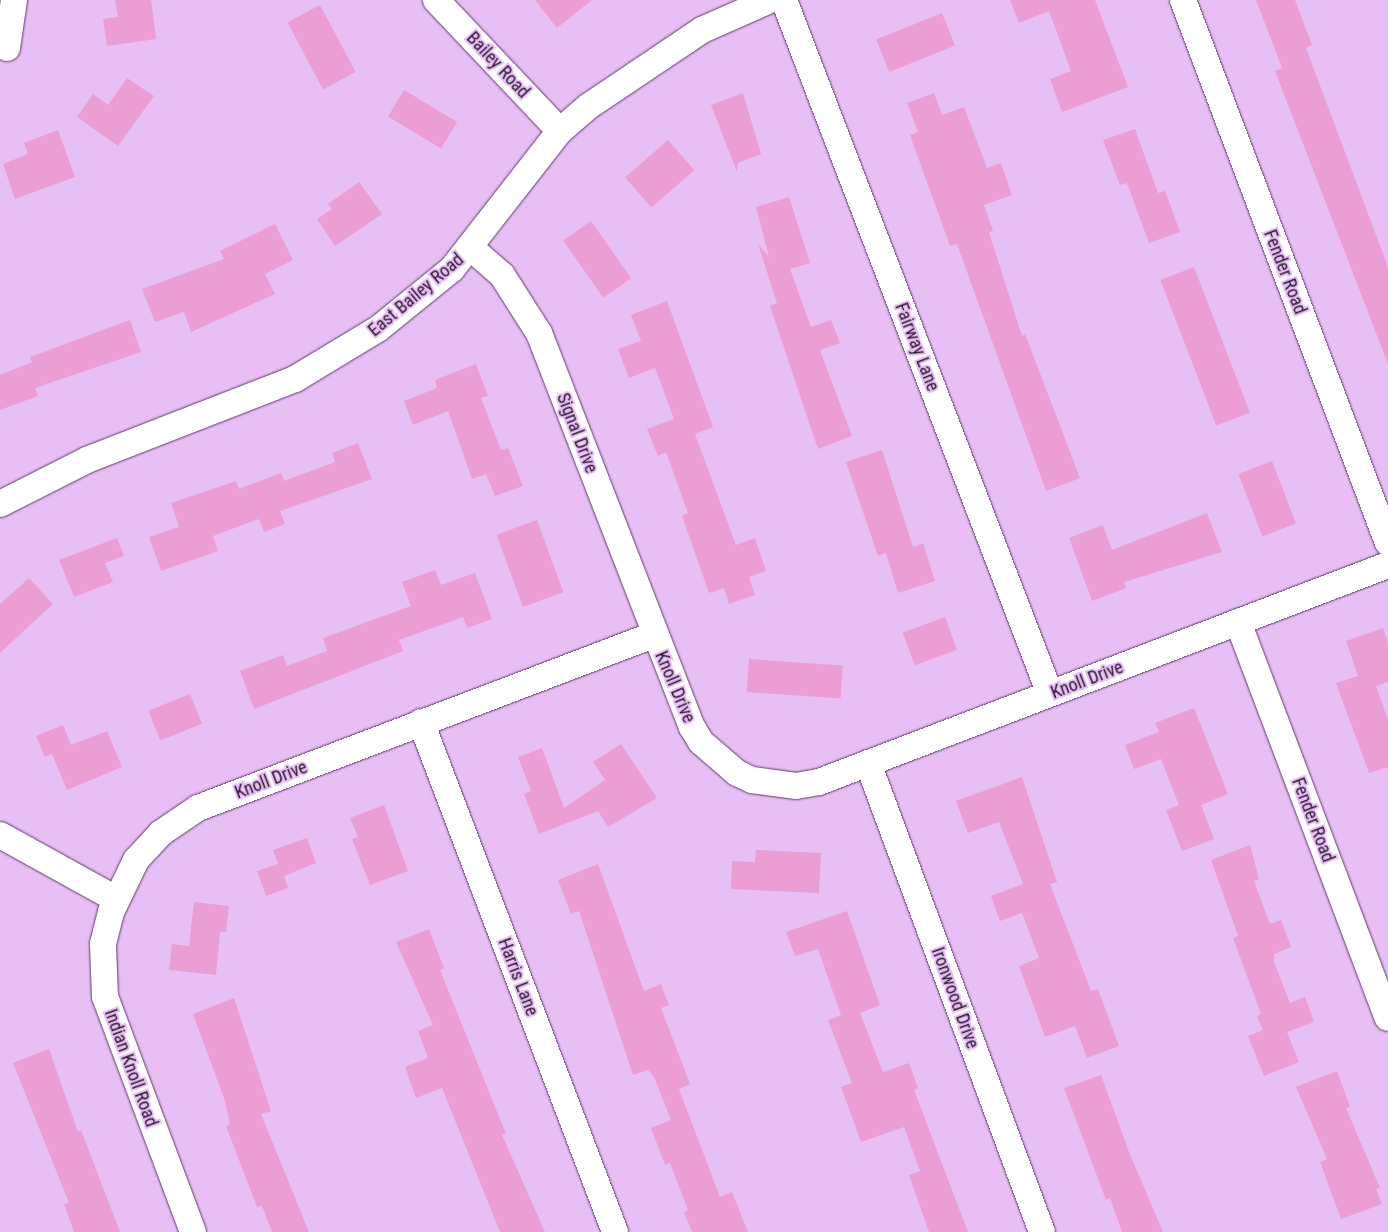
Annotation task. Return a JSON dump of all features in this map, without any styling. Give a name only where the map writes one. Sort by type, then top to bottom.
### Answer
[{"type":"street","points":[[7,48],[14,0]]},
{"type":"street","name":"Bailey Road","points":[[436,0],[560,131]]},
{"type":"street","name":"East Bailey Road","points":[[0,504],[87,460],[262,392],[330,360],[378,329],[452,269],[471,248],[560,131],[654,58],[702,30],[770,0]]},
{"type":"street","name":"Fairway Lane","points":[[784,0],[1050,694]]},
{"type":"street","name":"Fender Road","points":[[1182,0],[1388,544]]},
{"type":"street","name":"Signal Drive","points":[[471,248],[502,275],[539,333],[654,635]]},
{"type":"street","name":"Knoll Drive","points":[[116,899],[136,860],[184,816],[421,722],[654,635],[692,727],[701,742],[737,773],[767,784],[796,786],[868,763],[1388,565]]},
{"type":"street","name":"Fender Road","points":[[1238,622],[1388,1018]]},
{"type":"street","name":"Harris Lane","points":[[421,722],[615,1232]]},
{"type":"street","name":"Ironwood Drive","points":[[868,763],[1042,1232]]},
{"type":"street","points":[[0,835],[116,899]]},
{"type":"street","name":"Indian Knoll Road","points":[[116,899],[104,944],[105,996],[193,1232]]},
{"type":"building","points":[[115,0],[151,0],[156,39],[107,46],[103,19],[118,17]]},
{"type":"building","points":[[535,0],[592,0],[557,28]]},
{"type":"building","points":[[1010,0],[1095,0],[1128,87],[1062,112],[1050,79],[1071,71],[1049,11],[1019,23]]},
{"type":"building","points":[[1256,0],[1295,0],[1312,45],[1306,48],[1388,267],[1388,364],[1275,71],[1282,68]]},
{"type":"building","points":[[320,5],[356,72],[323,89],[287,22]]},
{"type":"building","points":[[942,13],[955,45],[889,72],[876,40]]},
{"type":"building","points":[[127,78],[154,96],[118,146],[77,117],[93,94],[108,105]]},
{"type":"building","points":[[404,90],[457,122],[441,149],[388,117]]},
{"type":"building","points":[[743,93],[761,154],[738,163],[737,172],[711,105]]},
{"type":"building","points":[[934,93],[942,115],[964,107],[987,168],[1001,163],[1012,195],[984,205],[993,231],[989,232],[1022,336],[1025,334],[1080,478],[1046,491],[957,244],[950,246],[910,135],[918,132],[907,103]]},
{"type":"building","points":[[1135,129],[1158,193],[1165,191],[1180,232],[1149,243],[1127,183],[1120,185],[1103,140]]},
{"type":"building","points":[[58,130],[75,177],[15,199],[3,164],[28,154],[24,143]]},
{"type":"building","points":[[668,140],[694,170],[651,208],[625,177]]},
{"type":"building","points":[[359,182],[382,214],[335,246],[317,219],[332,209],[328,204]]},
{"type":"building","points":[[789,197],[810,263],[790,269],[811,327],[831,320],[840,343],[820,350],[852,436],[818,449],[770,306],[777,303],[758,244],[769,257],[756,207]]},
{"type":"building","points":[[591,221],[631,278],[603,298],[563,241]]},
{"type":"building","points":[[275,224],[293,260],[265,274],[275,294],[191,332],[184,312],[155,322],[142,289],[224,259],[220,251]]},
{"type":"building","points":[[1194,267],[1250,413],[1216,426],[1160,280]]},
{"type":"building","points":[[667,301],[713,427],[695,434],[736,545],[755,538],[766,571],[749,577],[755,595],[729,604],[724,588],[709,593],[682,516],[688,513],[666,452],[658,456],[647,429],[674,419],[655,368],[629,378],[618,349],[641,341],[631,315]]},
{"type":"building","points":[[130,320],[141,352],[35,388],[38,396],[0,410],[0,375],[32,362],[30,357]]},
{"type":"building","points":[[476,364],[488,396],[481,398],[501,450],[508,448],[523,486],[495,496],[486,474],[472,479],[448,411],[413,425],[404,401],[437,388],[435,380]]},
{"type":"building","points":[[358,443],[372,479],[280,511],[285,524],[264,532],[259,519],[213,536],[218,551],[161,571],[149,537],[179,527],[171,503],[236,481],[239,489],[281,473],[284,481],[335,462],[332,453]]},
{"type":"building","points":[[882,450],[913,547],[923,543],[935,581],[898,593],[886,553],[878,556],[846,462]]},
{"type":"building","points":[[1272,461],[1296,524],[1262,536],[1238,474]]},
{"type":"building","points":[[1207,513],[1222,552],[1124,582],[1126,588],[1092,601],[1069,538],[1103,525],[1112,550]]},
{"type":"building","points":[[537,520],[563,592],[523,607],[497,535]]},
{"type":"building","points":[[117,538],[124,556],[105,563],[113,582],[74,597],[59,560]]},
{"type":"building","points":[[435,570],[441,585],[475,573],[492,619],[467,628],[463,617],[399,640],[403,651],[254,709],[240,671],[283,655],[287,666],[327,651],[323,638],[411,606],[402,582]]},
{"type":"building","points":[[29,578],[53,604],[0,653],[0,604]]},
{"type":"building","points":[[945,617],[957,650],[915,665],[903,632]]},
{"type":"building","points":[[1383,628],[1388,643],[1388,682],[1376,686],[1388,720],[1388,767],[1369,773],[1336,683],[1358,676],[1346,641]]},
{"type":"building","points":[[749,659],[843,666],[840,698],[747,692]]},
{"type":"building","points":[[190,694],[202,724],[160,741],[148,711]]},
{"type":"building","points":[[1194,708],[1228,794],[1201,805],[1214,839],[1182,851],[1166,810],[1179,805],[1161,759],[1134,769],[1125,745],[1159,732],[1155,723]]},
{"type":"building","points":[[63,725],[71,745],[107,731],[122,767],[67,790],[52,754],[45,757],[36,736]]},
{"type":"building","points":[[621,744],[657,798],[608,827],[598,811],[539,834],[524,794],[531,791],[518,757],[542,748],[564,808],[605,780],[593,762]]},
{"type":"building","points":[[1022,777],[1057,882],[1050,884],[1091,991],[1098,989],[1119,1046],[1087,1058],[1075,1026],[1045,1037],[1019,966],[1039,958],[1022,913],[1000,921],[991,896],[1023,884],[999,822],[968,833],[956,801]]},
{"type":"building","points":[[384,805],[408,871],[370,885],[352,839],[358,837],[350,818]]},
{"type":"building","points":[[307,838],[316,863],[284,876],[288,888],[266,896],[257,871],[278,864],[273,850]]},
{"type":"building","points":[[1250,845],[1259,879],[1254,881],[1270,924],[1281,920],[1291,947],[1274,954],[1274,962],[1290,1003],[1305,997],[1314,1022],[1287,1032],[1299,1062],[1264,1076],[1248,1036],[1263,1030],[1257,1016],[1261,1014],[1233,938],[1238,936],[1211,860]]},
{"type":"building","points":[[756,850],[821,853],[819,893],[731,889],[732,861],[755,862]]},
{"type":"building","points":[[598,864],[644,991],[661,984],[669,1005],[661,1008],[690,1084],[679,1089],[720,1197],[732,1192],[748,1232],[692,1232],[684,1212],[688,1210],[670,1163],[665,1165],[651,1128],[671,1120],[654,1077],[648,1070],[633,1075],[579,911],[571,914],[558,880]]},
{"type":"building","points":[[194,902],[229,906],[226,932],[220,932],[216,975],[169,970],[172,944],[189,946]]},
{"type":"building","points":[[847,911],[880,1005],[860,1013],[883,1072],[909,1063],[918,1088],[914,1090],[968,1232],[929,1232],[909,1175],[920,1171],[904,1127],[861,1142],[841,1087],[852,1083],[828,1020],[841,1015],[818,949],[795,956],[786,932]]},
{"type":"building","points":[[429,929],[444,968],[440,970],[506,1134],[502,1135],[545,1232],[500,1232],[442,1088],[416,1098],[405,1067],[428,1058],[418,1031],[433,1025],[396,942]]},
{"type":"building","points":[[234,998],[271,1111],[261,1114],[309,1232],[272,1232],[262,1206],[257,1207],[226,1126],[230,1124],[225,1101],[193,1014]]},
{"type":"building","points":[[49,1049],[78,1132],[81,1130],[120,1232],[74,1232],[64,1204],[69,1203],[13,1063]]},
{"type":"building","points":[[1337,1071],[1350,1107],[1346,1108],[1380,1188],[1376,1189],[1382,1204],[1341,1219],[1320,1162],[1327,1159],[1296,1087]]},
{"type":"building","points":[[1101,1075],[1129,1152],[1163,1232],[1122,1232],[1110,1198],[1106,1200],[1064,1088]]}]
